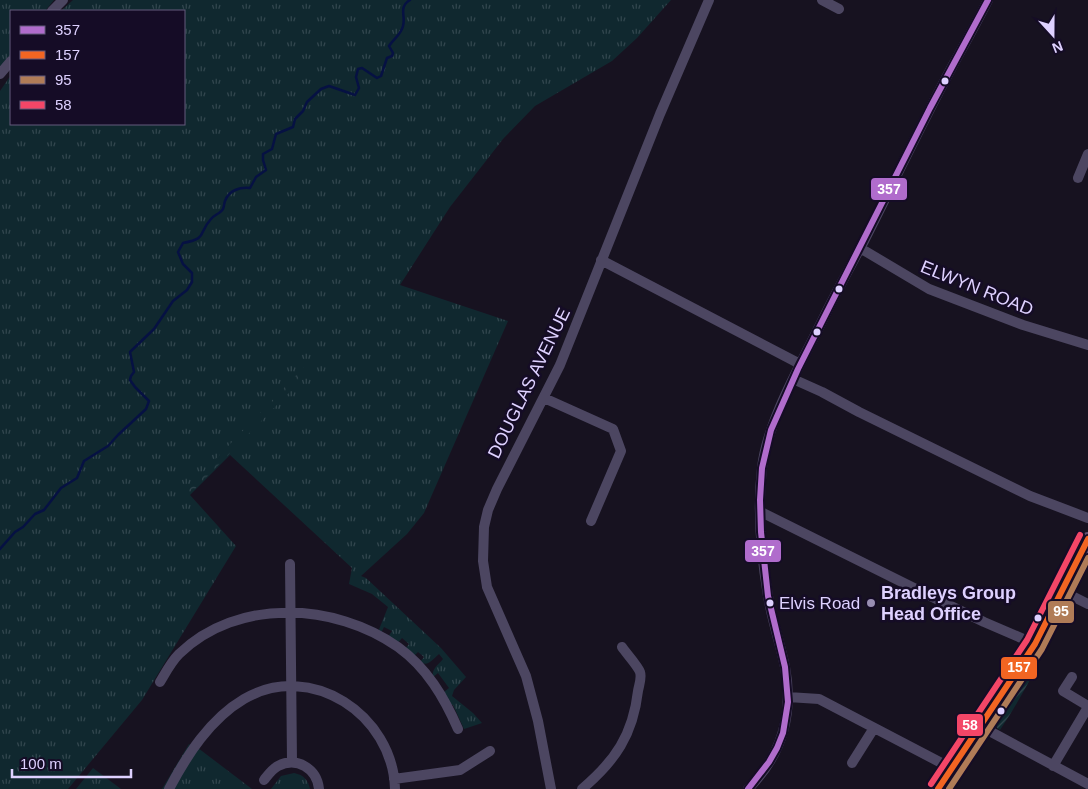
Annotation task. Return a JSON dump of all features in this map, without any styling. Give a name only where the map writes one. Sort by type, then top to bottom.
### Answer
[{"type":"main road","points":[[938,789],[1035,644],[1088,539]]},
{"type":"street","points":[[53,10],[63,0]]},
{"type":"street","name":"DOUGLAS AVENUE","points":[[551,789],[538,721],[526,676],[487,587],[482,543],[484,527],[494,493],[544,398],[578,322],[660,114],[709,0]]},
{"type":"street","points":[[822,0],[839,9]]},
{"type":"street","points":[[748,789],[772,762],[786,726],[788,697],[785,669],[766,584],[761,536],[762,467],[767,442],[800,364],[988,0]]},
{"type":"street","points":[[0,74],[10,62]]},
{"type":"street","points":[[1078,178],[1088,154]]},
{"type":"street","name":"ELWYN ROAD","points":[[860,248],[929,289],[1023,325],[1088,344]]},
{"type":"street","points":[[601,260],[800,364]]},
{"type":"street","points":[[793,379],[1030,496],[1088,518]]},
{"type":"street","points":[[544,398],[613,429],[621,451],[591,520]]},
{"type":"street","points":[[761,512],[924,594],[1035,644]]},
{"type":"street","points":[[290,564],[292,762]]},
{"type":"street","points":[[1062,592],[1088,604]]},
{"type":"street","points":[[160,682],[169,665],[179,654],[208,633],[238,621],[258,616],[290,612],[322,615],[349,622],[370,631],[399,648],[426,672],[440,692],[458,729]]},
{"type":"street","points":[[582,789],[602,772],[613,759],[634,716],[641,680],[640,672],[622,647]]},
{"type":"street","points":[[1053,766],[1088,707],[1063,691],[1072,677]]},
{"type":"street","points":[[169,789],[197,744],[212,725],[232,707],[246,698],[265,691],[292,686],[326,692],[354,708],[374,728],[382,740],[392,766],[395,784],[460,770],[490,751]]},
{"type":"street","points":[[788,697],[818,699],[951,768]]},
{"type":"street","points":[[980,726],[1088,784]]},
{"type":"street","points":[[852,763],[874,728]]},
{"type":"street","points":[[264,780],[278,766],[292,762],[308,768],[318,781],[319,789]]},
{"type":"green space","points":[[0,0],[54,0],[46,10],[10,10],[10,55],[0,68]]},
{"type":"green space","points":[[73,0],[671,0],[637,38],[612,61],[535,106],[503,139],[450,207],[400,285],[508,321],[424,513],[407,534],[361,576],[366,578],[441,648],[466,677],[454,690],[452,696],[482,723],[464,729],[453,705],[451,705],[444,692],[449,688],[438,673],[433,677],[434,669],[443,659],[439,654],[425,664],[420,662],[424,657],[418,652],[414,656],[405,649],[409,644],[402,638],[397,644],[388,637],[392,631],[384,627],[381,633],[378,632],[388,607],[372,594],[349,584],[352,568],[230,455],[190,495],[236,546],[142,700],[68,789],[0,789],[0,91],[10,76],[10,125],[185,125],[185,10],[62,10]]},
{"type":"green space","points":[[305,366],[311,370],[190,494],[186,490]]},
{"type":"green space","points":[[1036,655],[1040,658],[1036,668],[1000,730],[997,728],[994,716],[1011,697],[1010,693]]},
{"type":"green space","points":[[189,744],[198,748],[252,789],[162,789]]},
{"type":"green space","points":[[93,768],[121,789],[76,789]]},
{"type":"green space","points":[[294,773],[305,778],[310,789],[271,789],[281,776]]},
{"type":"waterway","points":[[0,549],[35,514],[44,510],[61,488],[77,478],[84,461],[108,446],[146,409],[149,401],[130,380],[134,372],[130,352],[154,329],[173,301],[187,290],[192,282],[192,273],[183,264],[178,252],[183,243],[202,235],[207,224],[222,210],[229,194],[242,188],[250,188],[256,177],[266,170],[263,154],[272,149],[276,134],[293,127],[295,119],[303,111],[307,102],[321,89],[329,86],[355,95],[359,88],[356,77],[358,69],[362,68],[377,78],[381,76],[387,58],[392,56],[393,53],[389,46],[402,29],[404,6],[410,0]]},
{"type":"transit line","name":"357","points":[[748,789],[769,762],[777,748],[783,733],[788,702],[785,667],[768,596],[761,532],[762,468],[771,430],[798,369],[930,108],[988,0]]},
{"type":"transit line","name":"58","points":[[931,784],[1027,640],[1080,535]]},
{"type":"transit line","name":"157","points":[[938,789],[1035,644],[1088,539]]},
{"type":"transit line","name":"95","points":[[949,789],[1042,649],[1088,558]]},
{"type":"place","name":"Elvis Road","points":[[770,603]]},
{"type":"place","name":"Bradleys Group Head Office","points":[[871,603]]}]
